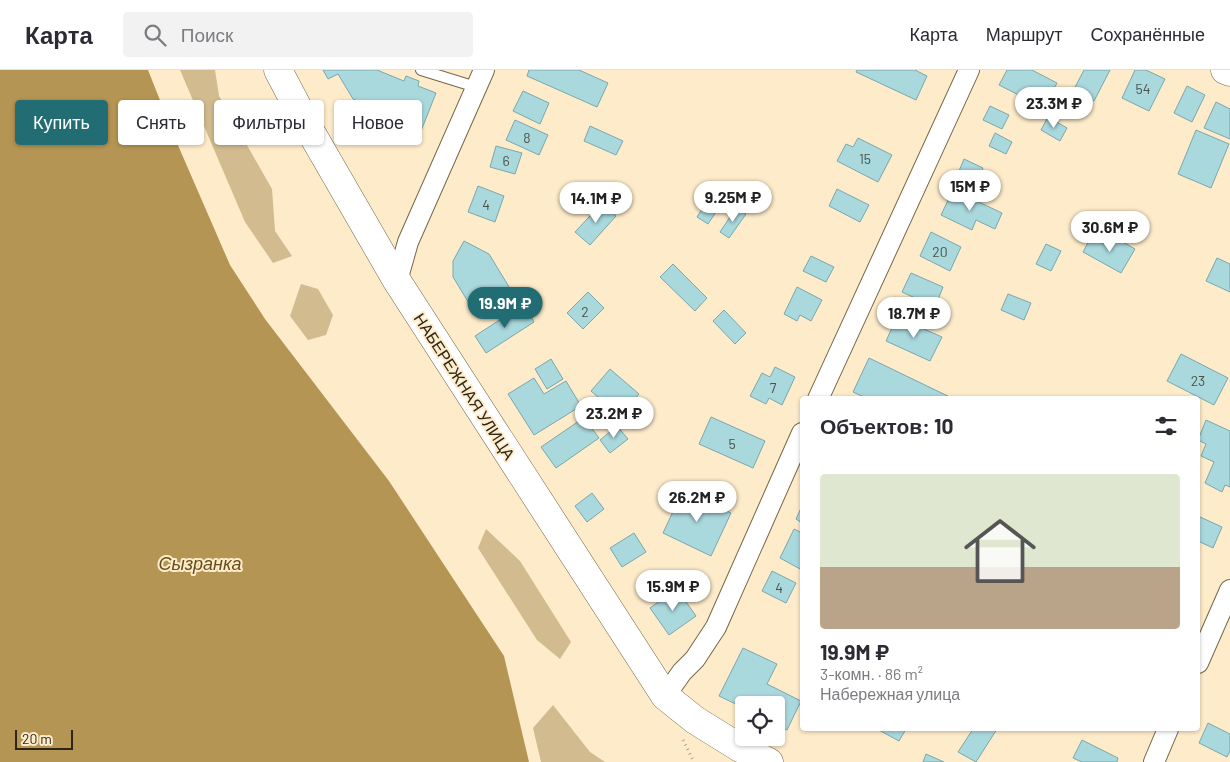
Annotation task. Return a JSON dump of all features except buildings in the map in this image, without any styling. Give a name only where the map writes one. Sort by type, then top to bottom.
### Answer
[{"type":"main road","name":"НАБЕРЕЖНАЯ УЛИЦА","points":[[278,70],[313,136],[397,281],[665,696],[695,720],[740,748],[769,762]]},
{"type":"main road","points":[[1225,70],[1230,72]]},
{"type":"street","points":[[819,396],[970,70]]},
{"type":"street","points":[[397,281],[408,242],[480,79]]},
{"type":"street","points":[[665,696],[716,627],[800,438]]},
{"type":"street","points":[[1200,658],[1230,590]]},
{"type":"street","points":[[1154,762],[1167,731]]},
{"type":"lane","points":[[421,70],[480,79]]},
{"type":"shaded area","points":[[180,70],[215,70],[221,100],[214,100],[214,145],[247,145],[272,189],[275,231],[292,256],[273,263],[245,222],[204,126],[204,100],[193,100]]},
{"type":"shaded area","points":[[301,284],[318,289],[333,315],[326,335],[308,340],[290,316]]},
{"type":"shaded area","points":[[486,529],[520,561],[571,642],[560,659],[537,640],[478,548]]},
{"type":"shaded area","points":[[553,705],[590,752],[605,762],[541,762],[533,728]]},
{"type":"water","name":"Сызранка","points":[[0,70],[148,70],[160,100],[118,100],[118,145],[178,145],[230,265],[265,319],[389,481],[504,656],[529,762],[0,762]]}]
